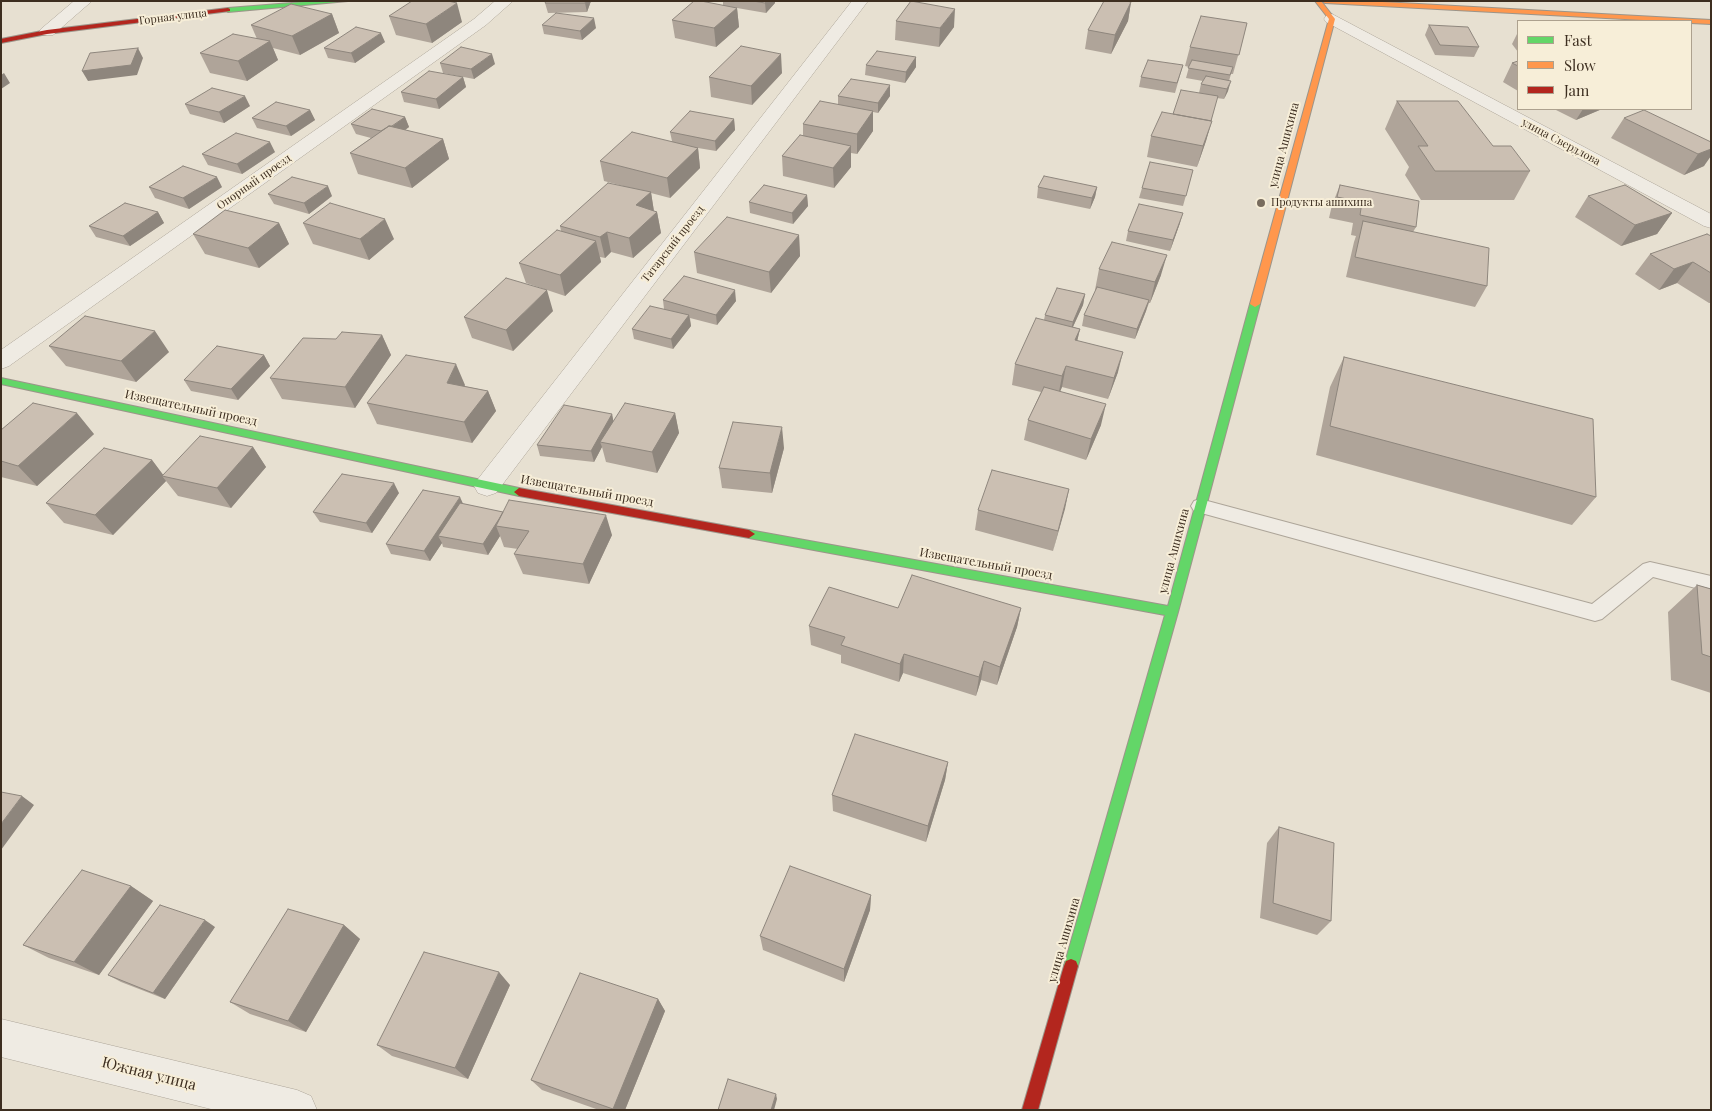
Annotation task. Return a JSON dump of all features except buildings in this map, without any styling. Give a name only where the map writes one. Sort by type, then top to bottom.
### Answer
[{"type":"street","points":[[47,32],[84,1]]},
{"type":"street","name":"Горная улица","points":[[1,41],[47,32],[265,6],[345,1]]},
{"type":"street","name":"Опорный проезд","points":[[1,361],[480,22],[505,1]]},
{"type":"street","name":"Татарский проезд","points":[[487,486],[860,1]]},
{"type":"street","points":[[1318,1],[1332,20]]},
{"type":"street","points":[[1325,1],[1486,6],[1683,20]]},
{"type":"street","name":"улица Свердлова","points":[[1332,20],[1711,222]]},
{"type":"street","name":"улица Ашихина","points":[[1030,1110],[1172,612],[1332,20]]},
{"type":"street","points":[[1692,21],[1711,22]]},
{"type":"street","name":"Извещательный проезд","points":[[1,381],[487,486],[1172,612]]},
{"type":"street","name":"Южная улица","points":[[1,1038],[297,1110]]},
{"type":"lane","points":[[1200,506],[1595,613],[1650,569],[1711,584]]},
{"type":"traffic: fast","points":[[228,10],[345,1]]},
{"type":"traffic: fast","points":[[1071,966],[1172,612],[1255,304]]},
{"type":"traffic: fast","points":[[1,381],[519,492]]},
{"type":"traffic: fast","points":[[749,534],[1172,612]]},
{"type":"traffic: slow","points":[[1255,304],[1332,19],[1318,1]]},
{"type":"traffic: slow","points":[[1325,1],[1674,20]]},
{"type":"traffic: slow","points":[[1692,21],[1711,22]]},
{"type":"traffic: jam","points":[[1,41],[47,32],[228,10]]},
{"type":"traffic: jam","points":[[519,492],[749,534]]},
{"type":"traffic: jam","points":[[1030,1110],[1071,966]]},
{"type":"place","name":"Продукты ашихина","points":[[1261,203]]}]
